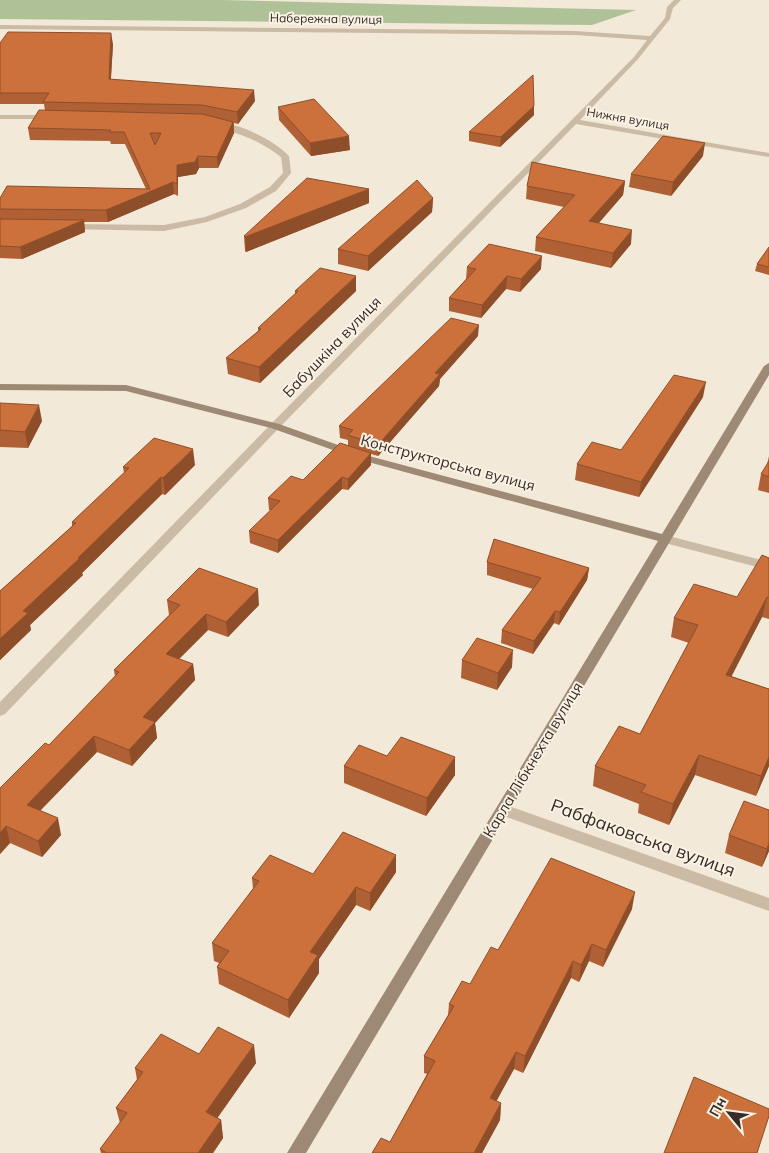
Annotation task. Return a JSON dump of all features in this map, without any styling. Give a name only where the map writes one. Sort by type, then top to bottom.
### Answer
[{"type":"street","name":"Бабушкіна вулиця","points":[[0,710],[573,122],[652,38],[668,18],[670,7],[678,0]]},
{"type":"street","name":"Набережна вулиця","points":[[0,26],[575,33],[652,38]]},
{"type":"street","points":[[0,116],[59,118]]},
{"type":"street","name":"Нижня вулиця","points":[[573,122],[769,154]]},
{"type":"street","points":[[58,227],[164,228],[207,219],[243,206],[272,189],[287,173],[286,156],[268,141],[237,129],[211,123]]},
{"type":"street","name":"Карла Лібкнехта вулиця","points":[[296,1153],[769,366]]},
{"type":"street","name":"Конструкторська вулиця","points":[[0,387],[126,388],[275,426],[366,458],[769,566]]},
{"type":"street","name":"Рабфаковська вулиця","points":[[503,810],[769,905]]},
{"type":"green space","points":[[0,0],[221,0],[636,10],[592,25],[0,19]]},
{"type":"building","points":[[8,32],[111,33],[109,79],[254,90],[237,112],[202,105],[43,102],[49,93],[0,93],[0,43]]},
{"type":"building","points":[[533,75],[534,106],[501,137],[469,132]]},
{"type":"building","points":[[314,99],[349,136],[310,143],[278,107]]},
{"type":"building","points":[[39,110],[202,114],[233,122],[217,157],[198,156],[195,162],[177,165],[177,184],[173,182],[106,210],[0,209],[0,198],[7,186],[150,189],[124,132],[28,128]],"holes":[[[150,133],[161,133],[155,145]]]},
{"type":"building","points":[[663,136],[705,143],[673,182],[631,174]]},
{"type":"building","points":[[532,162],[625,181],[589,221],[632,230],[613,253],[536,237],[575,195],[527,186]]},
{"type":"building","points":[[307,178],[369,189],[244,236]]},
{"type":"building","points":[[417,180],[433,198],[368,256],[338,249]]},
{"type":"building","points":[[0,219],[84,220],[20,247],[0,246]]},
{"type":"building","points":[[489,244],[542,256],[521,279],[507,276],[482,305],[449,298],[476,269],[467,267]]},
{"type":"building","points":[[769,247],[769,267],[757,264]]},
{"type":"building","points":[[320,268],[356,276],[259,367],[226,358],[261,329],[258,328]]},
{"type":"building","points":[[451,318],[479,325],[435,373],[440,374],[378,445],[348,435],[353,430],[339,426]]},
{"type":"building","points":[[674,375],[706,382],[641,482],[577,464],[592,442],[621,450]]},
{"type":"building","points":[[0,403],[39,405],[25,432],[0,430]]},
{"type":"building","points":[[154,438],[193,449],[163,478],[161,477],[78,558],[80,558],[23,611],[28,613],[0,639],[0,591],[76,523],[72,522],[129,468],[123,467]]},
{"type":"building","points":[[340,443],[371,453],[348,479],[342,477],[278,540],[249,531],[280,501],[268,498],[291,476],[303,480]]},
{"type":"building","points":[[769,461],[769,477],[761,474]]},
{"type":"building","points":[[494,539],[589,568],[560,612],[555,611],[534,641],[502,630],[541,578],[487,562]]},
{"type":"building","points":[[762,555],[769,558],[769,598],[767,597],[726,675],[769,689],[769,757],[761,776],[699,755],[673,804],[641,792],[646,785],[595,766],[619,726],[640,734],[698,625],[674,618],[694,584],[737,597]]},
{"type":"building","points":[[199,568],[258,589],[226,622],[206,614],[166,654],[193,664],[143,717],[155,722],[129,750],[94,736],[27,805],[58,818],[38,841],[6,826],[0,833],[0,788],[45,743],[49,745],[119,672],[114,670],[180,605],[167,600]]},
{"type":"building","points":[[477,638],[513,650],[498,673],[462,660]]},
{"type":"building","points":[[401,737],[455,757],[427,798],[344,766],[359,745],[387,756]]},
{"type":"building","points":[[744,801],[769,810],[769,843],[767,849],[729,835]]},
{"type":"building","points":[[343,832],[396,855],[370,893],[356,887],[310,952],[318,955],[288,1000],[217,967],[229,951],[212,943],[259,881],[252,878],[270,855],[313,874]]},
{"type":"building","points":[[551,858],[635,892],[606,950],[592,944],[581,965],[573,961],[525,1056],[516,1052],[490,1098],[501,1103],[474,1153],[372,1153],[381,1138],[390,1142],[435,1061],[424,1056],[454,1006],[449,1004],[462,981],[470,984],[491,947],[498,950]]},
{"type":"building","points":[[218,1027],[254,1045],[206,1112],[221,1120],[198,1153],[107,1153],[100,1149],[127,1113],[116,1108],[143,1072],[135,1068],[161,1034],[199,1054]]},
{"type":"building","points":[[694,1077],[769,1109],[769,1116],[757,1153],[664,1153]]}]
